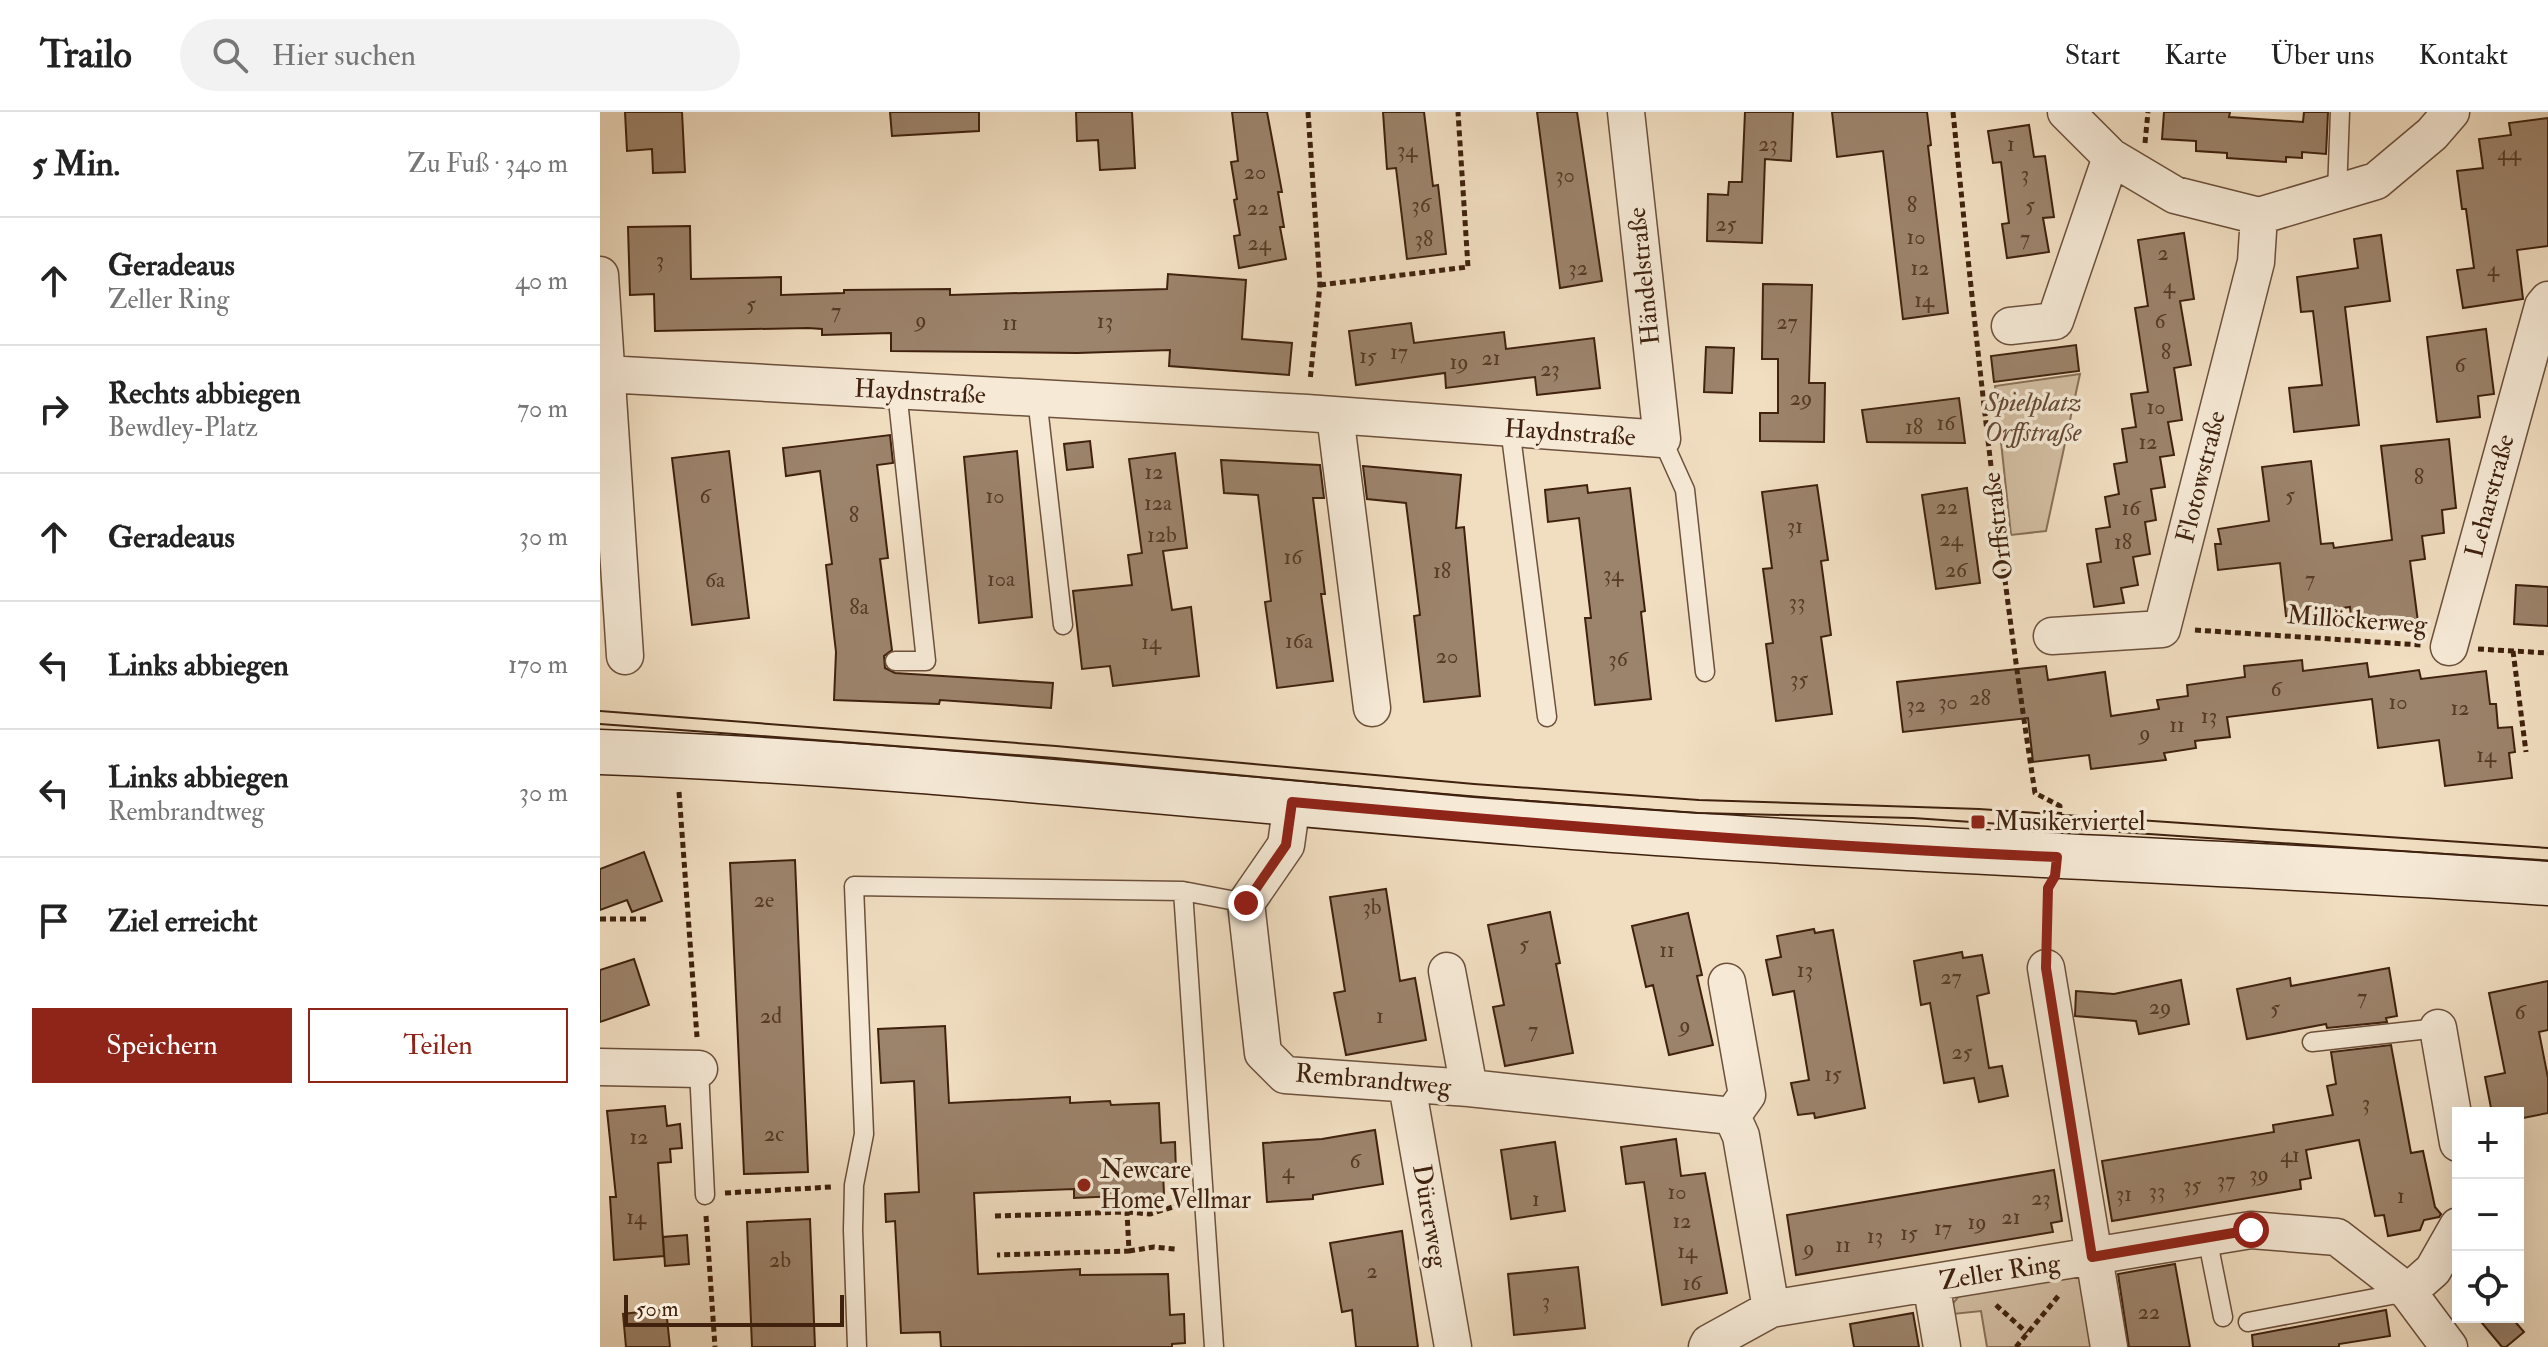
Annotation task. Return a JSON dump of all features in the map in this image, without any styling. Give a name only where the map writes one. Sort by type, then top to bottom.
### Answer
[{"type":"main road","points":[[600,752],[1013,777],[1582,828],[1871,848],[2056,866],[2548,883]]},
{"type":"street","name":"Händelstraße","points":[[1626,112],[1662,439]]},
{"type":"street","points":[[2066,112],[2111,157],[2175,195],[2259,216],[2376,181],[2432,134],[2451,112]]},
{"type":"street","points":[[2010,326],[2055,321],[2111,157]]},
{"type":"street","name":"Flotowstraße","points":[[2162,629],[2256,262],[2259,216]]},
{"type":"street","points":[[600,275],[625,656]]},
{"type":"street","name":"Leharstraße","points":[[2449,647],[2543,306],[2548,300]]},
{"type":"street","name":"Haydnstraße","points":[[605,374],[1321,414],[1662,439]]},
{"type":"street","points":[[1321,414],[1372,708]]},
{"type":"street","points":[[2052,636],[2162,629]]},
{"type":"street","points":[[1246,903],[1286,845],[1292,802]]},
{"type":"street","name":"Rembrandtweg","points":[[1246,903],[1263,1053],[1285,1075],[1469,1088],[1732,1116]]},
{"type":"street","points":[[2046,968],[2109,1347]]},
{"type":"street","name":"Rembrandtweg","points":[[1447,971],[1469,1088]]},
{"type":"street","points":[[1727,982],[1747,1095],[1732,1116],[1741,1136],[1771,1309]]},
{"type":"street","points":[[2438,1028],[2452,1108]]},
{"type":"street","points":[[600,1067],[699,1069]]},
{"type":"street","name":"Dürerweg","points":[[1407,1085],[1453,1347]]},
{"type":"street","name":"Zeller Ring","points":[[1707,1347],[1709,1343],[1771,1309],[2251,1230],[2337,1237],[2408,1292],[2449,1347]]},
{"type":"street","points":[[2408,1292],[2433,1270],[2452,1237]]},
{"type":"street","points":[[1931,1283],[1942,1347]]},
{"type":"lane","points":[[2337,193],[2340,112]]},
{"type":"lane","points":[[895,661],[926,661],[897,391]]},
{"type":"lane","points":[[1037,398],[1063,625]]},
{"type":"lane","points":[[1510,428],[1547,717]]},
{"type":"lane","points":[[1662,439],[1685,490],[1705,672]]},
{"type":"lane","points":[[857,1347],[854,1185],[864,1134],[854,886],[1183,891],[1246,903]]},
{"type":"lane","points":[[1183,891],[1214,1347]]},
{"type":"lane","points":[[2312,1042],[2438,1028]]},
{"type":"lane","points":[[699,1069],[705,1195]]},
{"type":"lane","points":[[2207,1237],[2223,1317]]},
{"type":"lane","points":[[2248,1322],[2408,1292]]},
{"type":"path","points":[[1308,112],[1320,285],[1321,414]]},
{"type":"path","points":[[1320,285],[1468,267],[1458,112]]},
{"type":"path","name":"Orffstraße","points":[[1953,112],[2011,637],[2035,793],[2060,806],[2056,866]]},
{"type":"path","name":"Millöckerweg","points":[[2162,629],[2548,653]]},
{"type":"path","points":[[2513,651],[2526,752]]},
{"type":"path","points":[[679,792],[699,1069]]},
{"type":"path","points":[[2046,968],[2048,888],[2056,866]]},
{"type":"path","points":[[600,919],[649,919]]},
{"type":"path","points":[[715,1347],[705,1195],[854,1185]]},
{"type":"path","points":[[995,1216],[1150,1214],[1176,1206],[1178,1200]]},
{"type":"path","points":[[1127,1212],[1129,1251]]},
{"type":"path","points":[[997,1255],[1129,1251],[1154,1247],[1175,1249]]},
{"type":"path","points":[[2016,1347],[2092,1257]]},
{"type":"green space","name":"Spielplatz Orffstraße","points":[[2080,374],[2046,531],[2011,535],[1995,386]]},
{"type":"green space","points":[[2094,1268],[2104,1347],[1987,1347],[1981,1311],[1953,1314],[1950,1307],[1963,1291]]},
{"type":"building","points":[[625,112],[682,112],[685,172],[653,173],[652,149],[627,151]]},
{"type":"building","points":[[890,112],[979,112],[979,131],[892,136]]},
{"type":"building","points":[[1076,112],[1132,112],[1135,168],[1100,170],[1098,140],[1077,141]]},
{"type":"building","points":[[1232,112],[1267,112],[1282,192],[1278,192],[1284,227],[1280,227],[1286,259],[1239,268],[1234,236],[1240,235],[1231,162],[1238,161]]},
{"type":"building","points":[[1383,112],[1424,112],[1433,186],[1438,185],[1446,254],[1407,259],[1396,168],[1387,169]]},
{"type":"building","points":[[1537,112],[1577,112],[1602,281],[1560,288]]},
{"type":"building","points":[[1745,112],[1793,112],[1791,161],[1765,159],[1762,243],[1707,241],[1708,194],[1728,195],[1729,182],[1742,182]]},
{"type":"building","points":[[1832,112],[1927,112],[1931,145],[1928,146],[1948,313],[1903,319],[1883,151],[1837,157]]},
{"type":"building","points":[[2164,112],[2230,112],[2229,117],[2303,122],[2304,112],[2328,112],[2326,154],[2302,152],[2302,158],[2286,157],[2286,162],[2227,158],[2227,153],[2196,151],[2196,141],[2162,139]]},
{"type":"building","points":[[2548,118],[2548,246],[2517,250],[2523,299],[2463,308],[2457,270],[2474,268],[2457,171],[2483,168],[2479,139],[2511,135],[2509,123]]},
{"type":"building","points":[[2029,125],[2034,157],[2045,156],[2054,217],[2043,218],[2049,252],[2007,258],[2002,224],[2009,223],[2001,162],[1993,163],[1988,131]]},
{"type":"building","points":[[690,226],[691,279],[781,277],[781,295],[844,293],[844,290],[950,289],[950,295],[1167,289],[1168,274],[1246,280],[1242,339],[1292,343],[1289,375],[1169,366],[1170,350],[1077,353],[891,351],[891,333],[822,335],[822,329],[808,328],[655,331],[654,294],[630,295],[628,227]]},
{"type":"building","points":[[2184,233],[2194,299],[2180,301],[2191,365],[2174,368],[2182,420],[2168,422],[2174,455],[2160,457],[2165,487],[2151,489],[2156,520],[2145,522],[2150,554],[2133,557],[2138,585],[2121,588],[2124,603],[2094,607],[2087,564],[2101,562],[2096,529],[2110,527],[2105,497],[2119,494],[2114,464],[2127,462],[2122,429],[2136,427],[2131,394],[2148,392],[2135,308],[2148,306],[2138,240]]},
{"type":"building","points":[[2381,235],[2390,301],[2345,307],[2359,425],[2294,432],[2289,388],[2322,385],[2313,311],[2301,312],[2297,277],[2358,268],[2354,239]]},
{"type":"building","points":[[1763,284],[1812,285],[1809,383],[1825,383],[1824,442],[1760,441],[1760,413],[1778,413],[1778,359],[1762,359]]},
{"type":"building","points":[[1411,323],[1414,343],[1504,332],[1506,349],[1594,338],[1600,388],[1537,395],[1535,377],[1446,388],[1445,373],[1356,385],[1349,331]]},
{"type":"building","points":[[2486,329],[2494,394],[2478,396],[2480,417],[2437,422],[2427,337]]},
{"type":"building","points":[[2076,345],[2079,371],[1994,382],[1991,356]]},
{"type":"building","points":[[1706,347],[1734,348],[1732,393],[1704,392]]},
{"type":"building","points":[[1959,398],[1965,443],[1867,442],[1862,410]]},
{"type":"building","points":[[890,435],[893,463],[877,465],[888,558],[880,559],[892,650],[884,656],[885,668],[895,673],[1053,683],[1051,708],[940,700],[939,704],[834,700],[836,652],[826,565],[832,564],[820,471],[786,476],[783,448]]},
{"type":"building","points":[[2449,439],[2456,508],[2442,510],[2444,533],[2422,536],[2425,559],[2410,561],[2418,622],[2352,630],[2350,607],[2286,616],[2280,563],[2218,570],[2215,544],[2221,544],[2218,529],[2269,521],[2262,467],[2311,461],[2321,544],[2333,543],[2334,548],[2392,540],[2381,446]]},
{"type":"building","points":[[1090,441],[1093,467],[1067,470],[1064,444]]},
{"type":"building","points":[[729,451],[749,618],[692,625],[672,458]]},
{"type":"building","points":[[1017,451],[1032,617],[979,623],[964,457]]},
{"type":"building","points":[[1175,453],[1187,548],[1163,551],[1172,610],[1191,607],[1199,676],[1113,686],[1110,666],[1082,669],[1073,591],[1132,585],[1128,555],[1142,553],[1129,459]]},
{"type":"building","points":[[1221,460],[1320,465],[1324,498],[1313,498],[1325,594],[1321,594],[1333,681],[1277,688],[1265,602],[1271,601],[1258,495],[1224,493]]},
{"type":"building","points":[[1363,466],[1461,475],[1456,528],[1464,527],[1480,696],[1424,702],[1414,616],[1420,615],[1406,503],[1367,499]]},
{"type":"building","points":[[1587,485],[1588,493],[1630,488],[1645,611],[1641,612],[1651,699],[1595,705],[1585,618],[1591,618],[1579,518],[1548,522],[1545,490]]},
{"type":"building","points":[[1817,485],[1828,560],[1821,561],[1831,635],[1821,637],[1832,714],[1776,721],[1766,644],[1773,643],[1763,569],[1772,568],[1762,492]]},
{"type":"building","points":[[1967,488],[1980,583],[1936,589],[1922,495]]},
{"type":"building","points":[[2516,585],[2548,587],[2548,626],[2514,624]]},
{"type":"building","points":[[2302,660],[2303,671],[2367,663],[2369,677],[2419,670],[2421,679],[2486,671],[2490,704],[2496,704],[2498,728],[2512,727],[2515,752],[2509,753],[2512,778],[2445,786],[2439,740],[2378,748],[2372,699],[2227,717],[2230,737],[2195,741],[2196,748],[2164,753],[2166,760],[2091,769],[2089,755],[2033,762],[2028,718],[1903,732],[1897,682],[2046,666],[2048,680],[2105,672],[2111,716],[2159,709],[2157,700],[2188,696],[2187,685],[2245,677],[2244,666]]},
{"type":"building","points":[[644,852],[662,901],[632,912],[627,900],[600,910],[600,869]]},
{"type":"building","points":[[795,860],[808,1172],[744,1174],[730,863]]},
{"type":"building","points":[[1386,889],[1400,981],[1415,978],[1426,1040],[1346,1055],[1334,993],[1345,991],[1330,897]]},
{"type":"building","points":[[1550,912],[1560,963],[1556,964],[1573,1053],[1505,1066],[1493,1007],[1504,1005],[1488,925]]},
{"type":"building","points":[[1688,913],[1702,975],[1697,976],[1713,1045],[1669,1055],[1653,985],[1646,987],[1632,926]]},
{"type":"building","points":[[1814,929],[1815,933],[1833,930],[1865,1108],[1815,1118],[1814,1113],[1798,1115],[1791,1083],[1809,1080],[1794,991],[1773,995],[1766,960],[1781,957],[1777,936]]},
{"type":"building","points":[[1962,952],[1963,958],[1982,955],[1989,993],[1977,996],[1989,1068],[2002,1066],[2008,1096],[1979,1102],[1974,1078],[1944,1083],[1930,1003],[1921,1005],[1914,961]]},
{"type":"building","points":[[634,959],[649,1005],[600,1022],[600,970]]},
{"type":"building","points":[[2389,968],[2397,1016],[2386,1018],[2387,1022],[2327,1028],[2326,1024],[2247,1039],[2237,989],[2290,978],[2291,986]]},
{"type":"building","points":[[2181,980],[2189,1024],[2139,1034],[2136,1021],[2075,1016],[2076,991],[2114,994]]},
{"type":"building","points":[[2548,981],[2548,1030],[2539,1032],[2548,1078],[2548,1113],[2524,1118],[2524,1107],[2491,1107],[2485,1077],[2505,1073],[2489,993]]},
{"type":"building","name":"Newcare Home Vellmar","points":[[945,1026],[949,1103],[1070,1097],[1070,1103],[1159,1103],[1161,1143],[1175,1142],[1176,1172],[1163,1173],[1164,1194],[1074,1198],[1074,1189],[974,1193],[978,1274],[1080,1269],[1080,1275],[1168,1274],[1170,1315],[1184,1314],[1185,1343],[1172,1344],[1172,1347],[941,1347],[940,1332],[901,1333],[895,1221],[886,1222],[885,1194],[919,1192],[914,1081],[881,1083],[878,1029]]},
{"type":"building","points":[[2391,1045],[2411,1153],[2423,1151],[2435,1207],[2441,1214],[2424,1220],[2420,1230],[2388,1236],[2384,1215],[2375,1216],[2359,1140],[2306,1150],[2311,1178],[2300,1180],[2301,1189],[2112,1221],[2102,1161],[2274,1132],[2273,1125],[2333,1115],[2327,1086],[2336,1084],[2331,1052]]},
{"type":"building","points":[[665,1106],[667,1126],[680,1124],[682,1148],[670,1149],[671,1162],[658,1163],[664,1256],[614,1260],[610,1197],[616,1197],[607,1111]]},
{"type":"building","points":[[1375,1130],[1383,1184],[1313,1195],[1313,1199],[1267,1202],[1263,1143],[1322,1139]]},
{"type":"building","points":[[1676,1139],[1681,1176],[1705,1173],[1727,1293],[1662,1305],[1644,1182],[1626,1184],[1621,1147]]},
{"type":"building","points":[[1555,1142],[1565,1211],[1511,1219],[1501,1150]]},
{"type":"building","points":[[2054,1170],[2062,1221],[2051,1223],[2053,1232],[1796,1275],[1787,1215]]},
{"type":"building","points":[[810,1219],[815,1347],[752,1347],[747,1222]]},
{"type":"building","points":[[1402,1231],[1418,1347],[1356,1347],[1352,1310],[1342,1312],[1330,1243]]},
{"type":"building","points":[[687,1235],[689,1264],[665,1266],[663,1237]]},
{"type":"building","points":[[2175,1264],[2190,1347],[2129,1347],[2118,1274]]},
{"type":"building","points":[[1578,1267],[1585,1328],[1514,1335],[1508,1274]]},
{"type":"building","points":[[666,1309],[670,1347],[626,1347],[623,1314]]},
{"type":"building","points":[[2386,1310],[2390,1336],[2339,1344],[2339,1347],[2253,1347],[2252,1335]]},
{"type":"building","points":[[1913,1313],[1919,1347],[1854,1347],[1850,1324]]},
{"type":"building","points":[[2482,1323],[2516,1323],[2524,1332],[2502,1347]]},
{"type":"tram line","points":[[600,711],[1699,800],[1979,809],[2548,848]]},
{"type":"tram line","points":[[600,724],[1055,758],[1473,797],[1698,813],[1913,818],[2548,861]]},
{"type":"place","name":"Musikerviertel","points":[[1978,822]]},
{"type":"place","name":"Newcare Home Vellmar","points":[[1084,1185]]},
{"type":"route","points":[[1246,903],[1286,845],[1292,802],[1582,828],[2057,857],[2055,876],[2048,888],[2046,968],[2092,1257],[2251,1230]]}]
